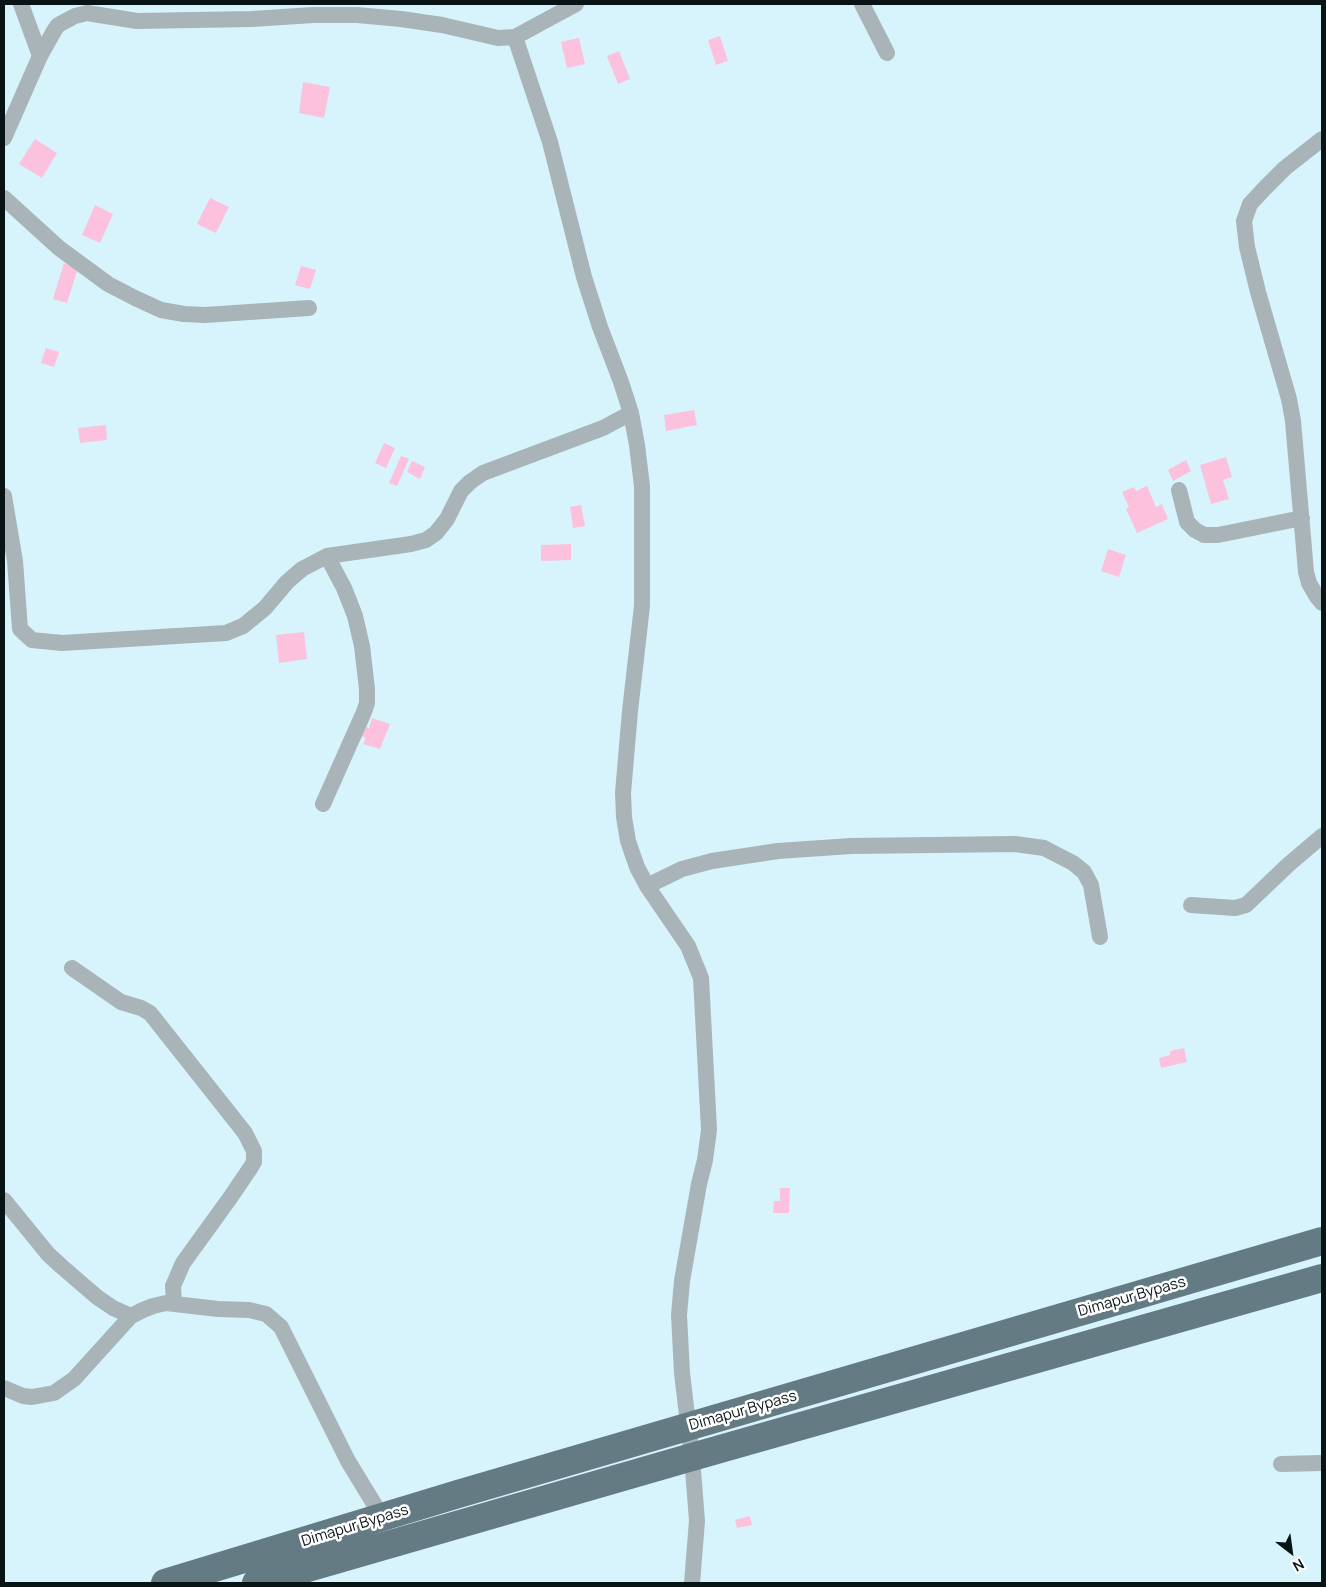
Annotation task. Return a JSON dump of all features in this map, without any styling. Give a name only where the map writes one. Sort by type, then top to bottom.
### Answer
[{"type":"highway","name":"Dimapur Bypass","points":[[165,1583],[382,1517],[1322,1241]]},
{"type":"highway","name":"Dimapur Bypass","points":[[256,1583],[1322,1278]]},
{"type":"street","points":[[21,4],[40,56]]},
{"type":"street","points":[[4,138],[40,56],[58,25],[75,16],[87,13],[137,21],[186,21],[273,10],[313,15],[401,19],[442,25],[498,38],[515,37],[576,4]]},
{"type":"street","points":[[862,4],[886,53]]},
{"type":"street","points":[[515,37],[550,142],[584,277],[631,413],[637,445],[642,486],[642,606],[623,793],[628,841],[646,886],[688,946],[701,978],[709,1130],[682,1281],[679,1314],[682,1373],[697,1520],[692,1583]]},
{"type":"street","points":[[1322,138],[1284,168],[1265,188],[1250,204],[1244,221],[1247,247],[1258,292],[1293,420],[1306,572],[1309,583],[1322,602]]},
{"type":"street","points":[[4,198],[59,248],[108,284],[161,310],[205,315],[309,308]]},
{"type":"street","points":[[4,496],[15,561],[20,629],[32,640],[62,643],[226,633],[242,626],[265,608],[287,582],[302,569],[327,556],[411,544],[426,540],[436,533],[447,519],[461,492],[470,482],[483,473],[603,428],[631,413]]},
{"type":"street","points":[[1180,490],[1187,522],[1194,530],[1204,535],[1218,536],[1302,518]]},
{"type":"street","points":[[323,804],[367,703],[362,646],[355,616],[344,588],[327,556]]},
{"type":"street","points":[[1191,905],[1234,908],[1246,905],[1322,836]]},
{"type":"street","points":[[646,886],[682,869],[712,861],[778,851],[851,846],[1015,844],[1044,848],[1073,863],[1084,872],[1091,885],[1100,937]]},
{"type":"street","points":[[72,968],[120,1002],[141,1008],[155,1018],[245,1133],[254,1151],[254,1162],[251,1167],[183,1263],[173,1286],[174,1304]]},
{"type":"street","points":[[4,1200],[48,1254],[61,1266],[97,1297],[113,1308],[131,1316]]},
{"type":"street","points":[[4,1388],[32,1398],[54,1393],[74,1379],[131,1316],[153,1306],[166,1303],[266,1314],[282,1327],[348,1461],[382,1517]]},
{"type":"street","points":[[1281,1464],[1322,1463]]},
{"type":"building","points":[[720,36],[728,61],[716,65],[708,40]]},
{"type":"building","points":[[579,38],[585,64],[567,68],[561,42]]},
{"type":"building","points":[[619,51],[630,79],[618,84],[607,56]]},
{"type":"building","points":[[303,82],[330,87],[324,118],[299,113]]},
{"type":"building","points":[[35,139],[57,153],[42,178],[19,164]]},
{"type":"building","points":[[210,198],[229,207],[216,233],[197,224]]},
{"type":"building","points":[[95,205],[113,214],[100,243],[82,235]]},
{"type":"building","points":[[64,263],[78,268],[67,303],[53,299]]},
{"type":"building","points":[[301,266],[316,270],[310,289],[295,285]]},
{"type":"building","points":[[46,348],[59,352],[54,367],[41,363]]},
{"type":"building","points":[[694,410],[697,425],[666,431],[664,415]]},
{"type":"building","points":[[106,425],[107,440],[80,443],[78,428]]},
{"type":"building","points":[[384,443],[395,448],[386,468],[375,463]]},
{"type":"building","points":[[401,456],[409,459],[397,486],[389,483]]},
{"type":"building","points":[[1226,457],[1232,477],[1223,480],[1229,499],[1211,504],[1200,465]]},
{"type":"building","points":[[1186,460],[1191,471],[1173,481],[1168,470]]},
{"type":"building","points":[[412,461],[425,467],[420,479],[407,472]]},
{"type":"building","points":[[1147,486],[1156,507],[1162,504],[1168,519],[1137,533],[1126,509],[1129,507],[1122,492],[1134,487],[1136,491]]},
{"type":"building","points":[[581,505],[585,526],[573,528],[570,507]]},
{"type":"building","points":[[571,544],[571,560],[541,561],[541,545]]},
{"type":"building","points":[[1108,549],[1126,555],[1119,577],[1101,571]]},
{"type":"building","points":[[304,632],[307,659],[279,663],[276,635]]},
{"type":"building","points":[[372,718],[390,724],[380,749],[363,744],[366,738],[356,734],[361,725],[369,728]]},
{"type":"building","points":[[1184,1048],[1187,1062],[1161,1068],[1159,1058],[1170,1055],[1170,1051]]},
{"type":"building","points":[[780,1188],[790,1188],[789,1213],[773,1213],[774,1201],[780,1201]]},
{"type":"building","points":[[750,1516],[752,1525],[737,1528],[735,1520]]}]
